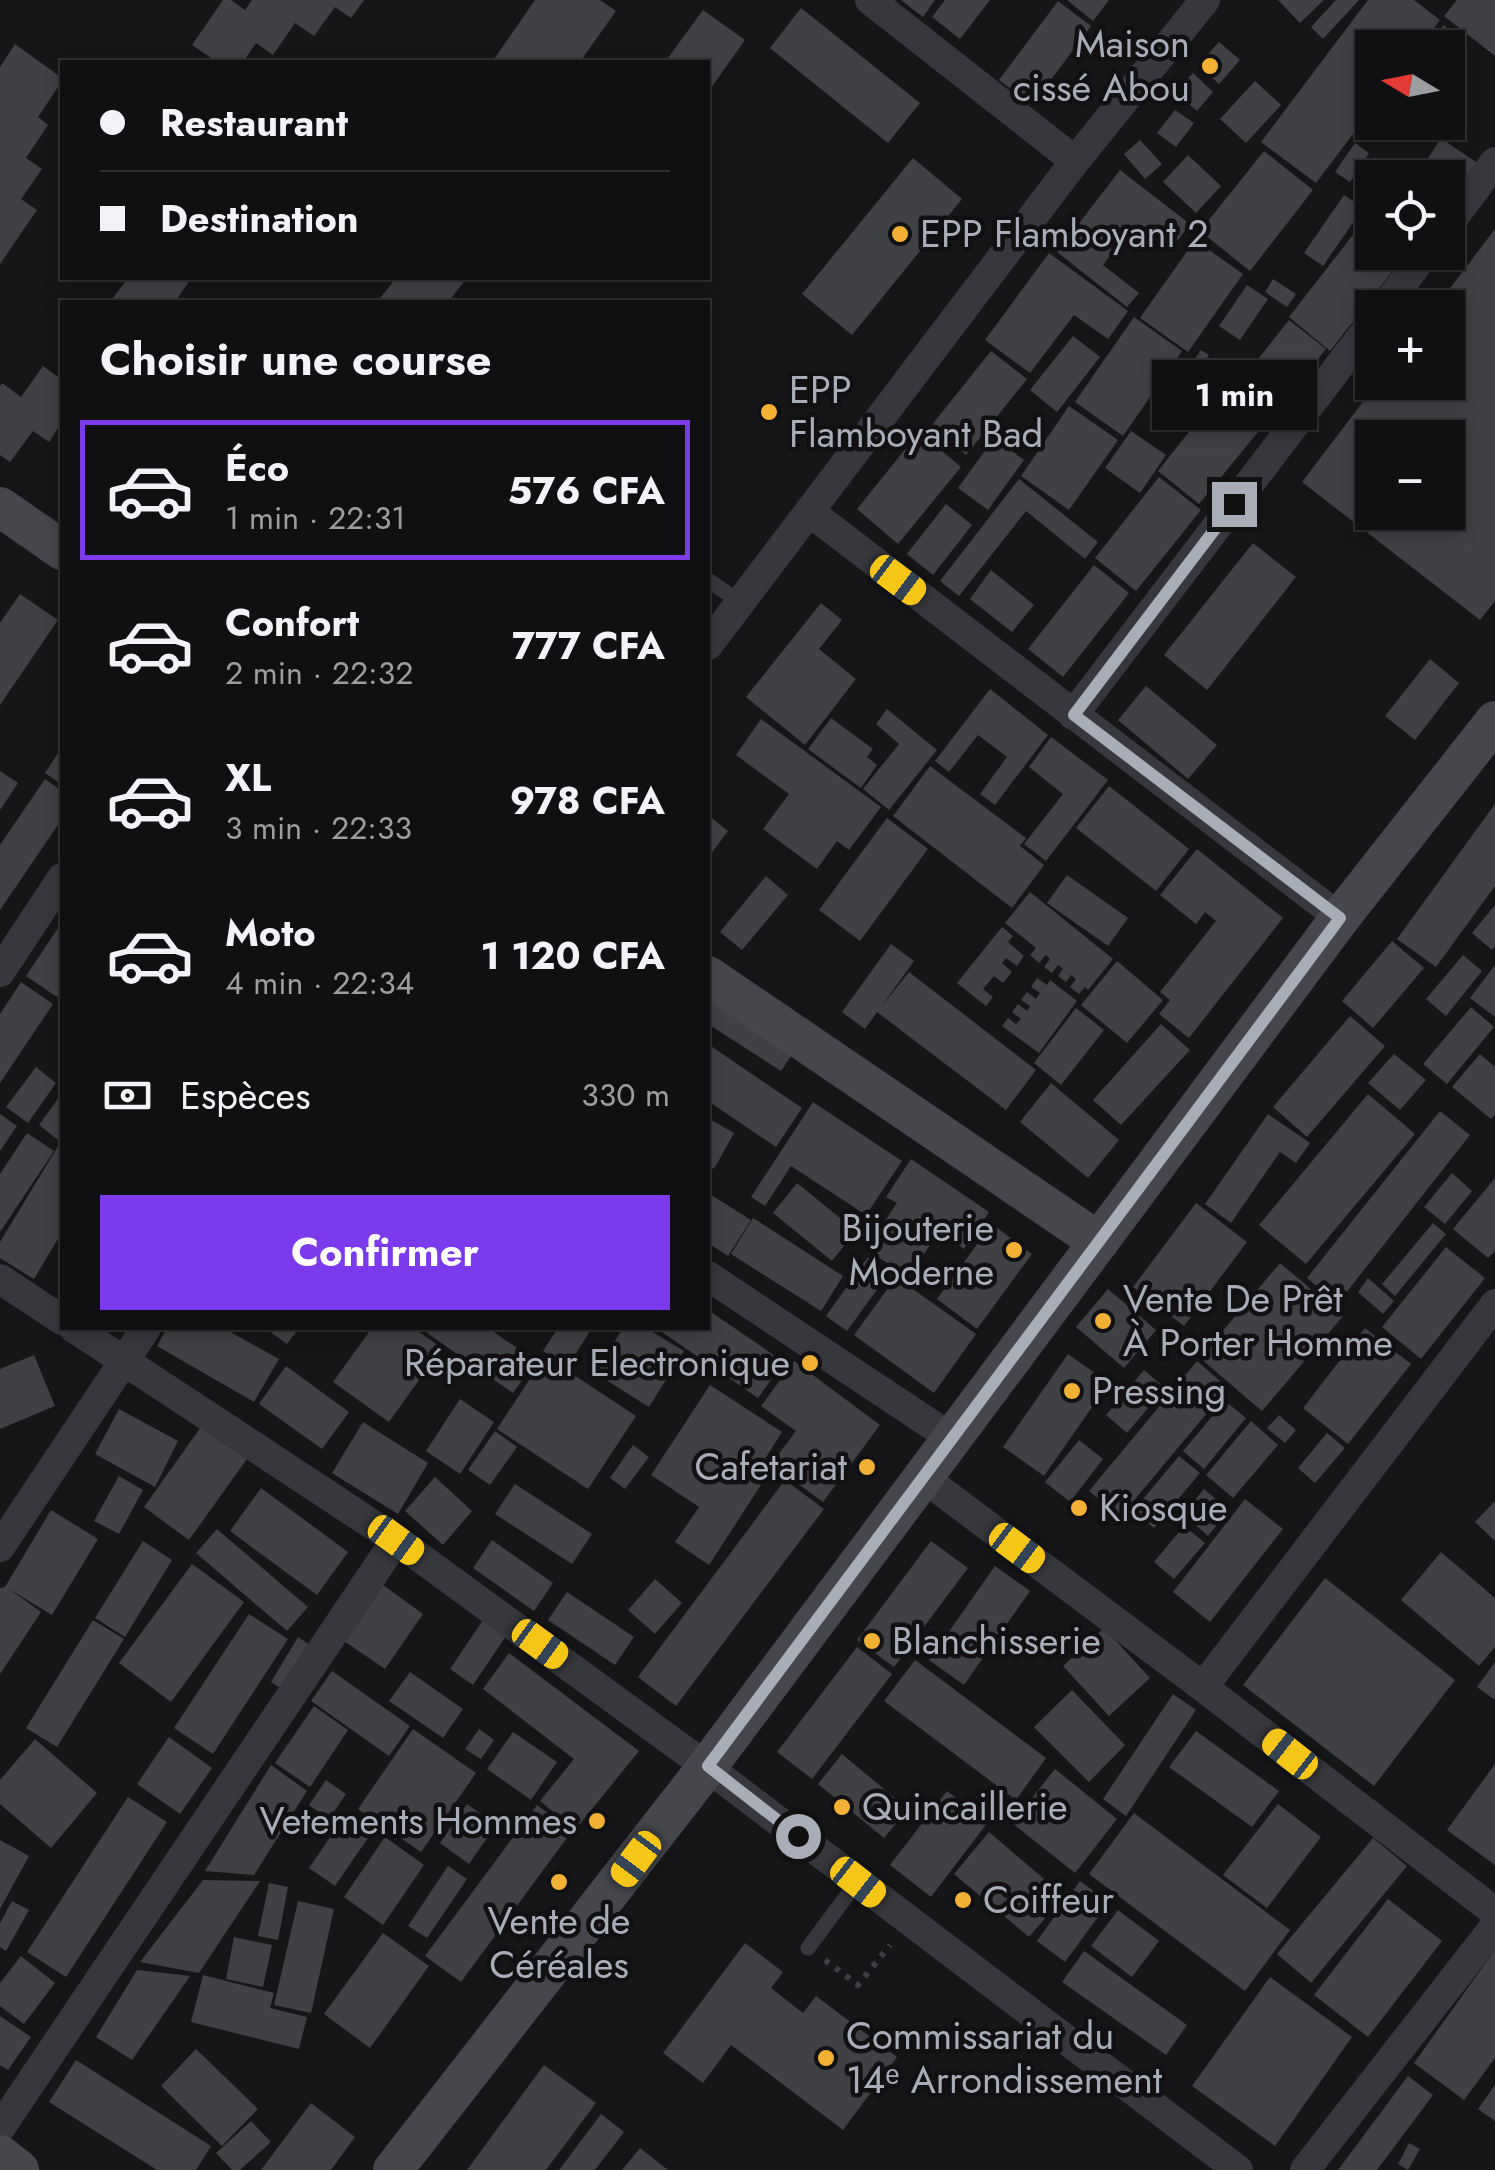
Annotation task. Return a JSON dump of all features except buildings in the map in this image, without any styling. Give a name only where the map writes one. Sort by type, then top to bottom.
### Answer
[{"type":"street","points":[[870,0],[1075,161]]},
{"type":"street","points":[[710,642],[1075,161],[1205,0]]},
{"type":"street","points":[[1465,202],[1495,162]]},
{"type":"street","points":[[1074,715],[1355,345]]},
{"type":"street","points":[[0,507],[60,549]]},
{"type":"street","points":[[810,512],[1340,918]]},
{"type":"street","points":[[394,2170],[708,1766],[1340,918],[1495,721]]},
{"type":"street","points":[[0,972],[60,881]]},
{"type":"street","points":[[710,977],[1099,1242]]},
{"type":"street","points":[[710,1277],[953,1439]]},
{"type":"street","points":[[0,1279],[60,1319]]},
{"type":"street","points":[[1203,1687],[1495,1304]]},
{"type":"street","points":[[77,1330],[396,1540],[708,1766],[1238,2170]]},
{"type":"street","points":[[0,1546],[145,1330]]},
{"type":"street","points":[[924,1478],[1495,1912]]},
{"type":"street","points":[[0,2128],[396,1540]]},
{"type":"street","points":[[1304,2170],[1495,1926]]},
{"type":"street","points":[[0,2155],[19,2170]]},
{"type":"lane","points":[[710,581],[740,602]]},
{"type":"lane","points":[[808,1948],[858,1882]]},
{"type":"path","points":[[808,1948],[858,1985],[908,1920]]},
{"type":"place","name":"Maison cissé Abou","points":[[1210,66]]},
{"type":"place","name":"EPP Flamboyant 2","points":[[900,234]]},
{"type":"place","name":"EPP Flamboyant Bad","points":[[769,412]]},
{"type":"place","name":"Bijouterie Moderne","points":[[1014,1250]]},
{"type":"place","name":"Vente De Prêt À Porter Homme","points":[[1103,1321]]},
{"type":"place","name":"Réparateur Electronique","points":[[810,1363]]},
{"type":"place","name":"Pressing","points":[[1072,1391]]},
{"type":"place","name":"Cafetariat","points":[[867,1467]]},
{"type":"place","name":"Kiosque","points":[[1079,1508]]},
{"type":"place","name":"Blanchisserie","points":[[872,1641]]},
{"type":"place","name":"Quincaillerie","points":[[842,1807]]},
{"type":"place","name":"Vetements Hommes","points":[[597,1821]]},
{"type":"place","name":"Vente de Céréales","points":[[559,1882]]},
{"type":"place","name":"Coiffeur","points":[[963,1900]]},
{"type":"place","name":"Commissariat du 14ᵉ Arrondissement","points":[[826,2058]]},
{"type":"route","points":[[798,1836],[708,1766],[1340,918],[1074,715],[1234,504]]}]
